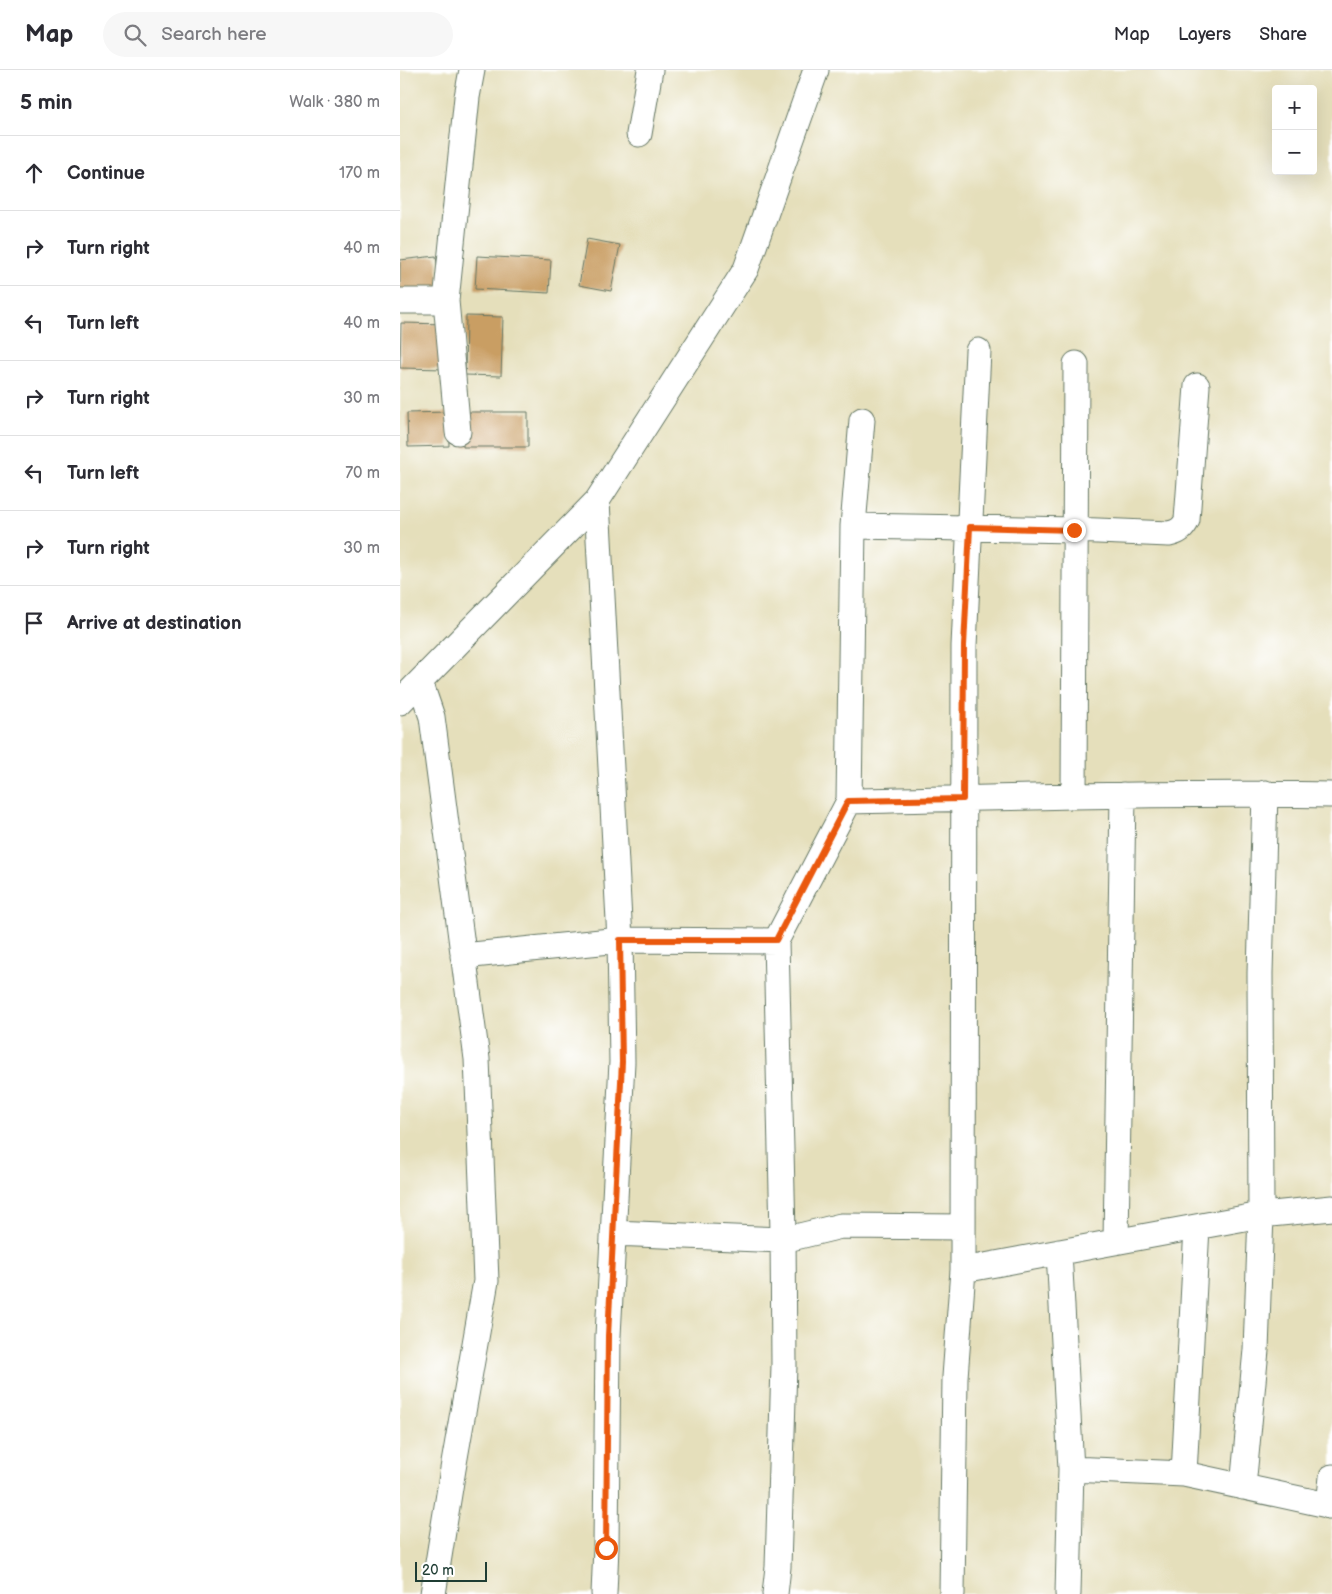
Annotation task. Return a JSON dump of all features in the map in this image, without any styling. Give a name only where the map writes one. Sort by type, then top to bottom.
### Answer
[{"type":"street","points":[[458,432],[446,302],[467,97],[472,70]]},
{"type":"street","points":[[638,134],[650,70]]},
{"type":"street","points":[[400,702],[596,501],[746,269],[816,70]]},
{"type":"street","points":[[400,301],[446,302]]},
{"type":"street","points":[[952,1594],[955,1377],[963,1270],[964,646],[978,351]]},
{"type":"street","points":[[1074,796],[1076,364]]},
{"type":"street","points":[[853,526],[970,527],[1169,534],[1178,532],[1185,526],[1187,520],[1197,386]]},
{"type":"street","points":[[775,1594],[778,1558],[784,1365],[776,940],[848,801],[853,526],[862,420]]},
{"type":"street","points":[[596,501],[620,940],[622,1062],[608,1336],[604,1594]]},
{"type":"street","points":[[420,682],[432,717],[477,1059],[486,1281],[433,1594]]},
{"type":"street","points":[[1243,1487],[1256,1350],[1261,1215],[1260,973],[1265,794]]},
{"type":"street","points":[[848,801],[1123,795],[1332,795]]},
{"type":"street","points":[[1116,1241],[1123,795]]},
{"type":"street","points":[[463,956],[620,940],[776,940]]},
{"type":"street","points":[[963,1270],[1261,1215],[1332,1208]]},
{"type":"street","points":[[613,1233],[783,1240],[841,1226],[962,1227]]},
{"type":"street","points":[[1184,1474],[1197,1226]]},
{"type":"street","points":[[1059,1252],[1071,1469],[1068,1594]]},
{"type":"street","points":[[1071,1469],[1184,1474],[1330,1506],[1332,1477]]},
{"type":"building","points":[[587,239],[620,245],[611,291],[579,285]]},
{"type":"building","points":[[436,256],[440,289],[400,294],[400,260]]},
{"type":"building","points":[[477,256],[551,260],[549,293],[475,289]]},
{"type":"building","points":[[466,316],[503,317],[501,376],[465,375]]},
{"type":"building","points":[[401,323],[447,324],[445,369],[400,368]]},
{"type":"building","points":[[448,412],[449,446],[408,447],[407,413]]},
{"type":"building","points":[[464,412],[528,412],[528,447],[463,447]]},
{"type":"route","points":[[606,1548],[608,1336],[622,1062],[620,940],[776,940],[848,801],[963,799],[964,646],[970,527],[1074,530]]}]
